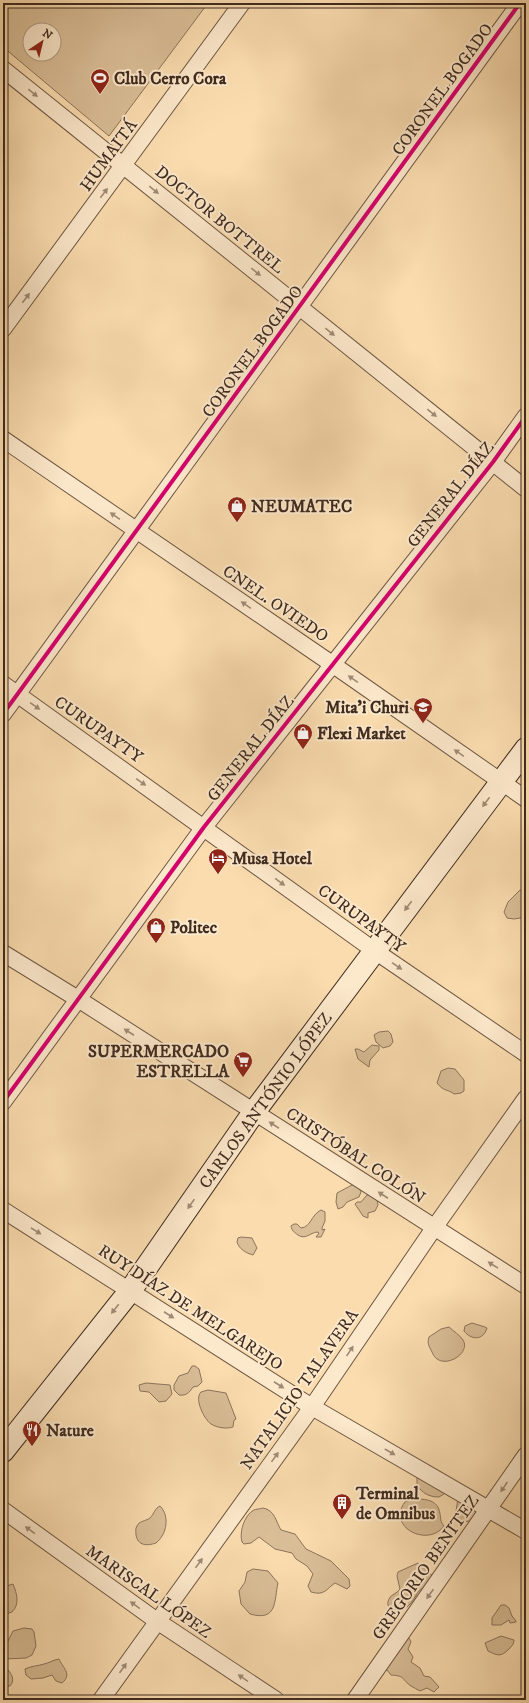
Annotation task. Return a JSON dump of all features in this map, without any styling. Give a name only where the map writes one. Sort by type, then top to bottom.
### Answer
[{"type":"main road","name":"CARLOS ANTÓNIO LÓPEZ","points":[[3,1451],[130,1290],[254,1112],[526,749]]},
{"type":"street","name":"HUMAITÁ","points":[[3,329],[124,166],[242,3]]},
{"type":"street","name":"CORONEL BOGADO","points":[[3,714],[520,3]]},
{"type":"street","name":"DOCTOR BOTTREL","points":[[3,69],[526,489]]},
{"type":"street","name":"GENERAL DÍAZ","points":[[3,1102],[204,827],[493,462],[526,416]]},
{"type":"street","name":"CNEL. OVIEDO","points":[[3,438],[332,664],[526,800]]},
{"type":"street","name":"CURUPAYTY","points":[[3,684],[375,951],[526,1054]]},
{"type":"street","name":"CRISTÓBAL COLÓN","points":[[3,953],[78,999],[526,1286]]},
{"type":"street","name":"NATALICIO TALAVERA","points":[[101,1700],[312,1407],[434,1228],[526,1098]]},
{"type":"street","name":"RUY DÍAZ DE MELGAREJO","points":[[3,1210],[312,1407],[526,1531]]},
{"type":"street","name":"GREGORIO BENITEZ","points":[[355,1700],[490,1509],[526,1455]]},
{"type":"street","name":"MARISCAL LÓPEZ","points":[[3,1510],[157,1621],[276,1700]]},
{"type":"shaded area","name":"Club Cerro Cora","points":[[3,3],[208,3],[109,136],[3,47]]},
{"type":"shaded area","points":[[520,890],[526,891],[526,917],[514,919],[507,918],[504,912],[508,902]]},
{"type":"shaded area","points":[[388,1031],[391,1034],[393,1042],[390,1046],[383,1048],[376,1042],[374,1035],[379,1032]]},
{"type":"shaded area","points":[[372,1045],[379,1046],[379,1050],[370,1060],[369,1067],[358,1059],[355,1049],[364,1052]]},
{"type":"shaded area","points":[[448,1068],[455,1069],[464,1080],[464,1091],[461,1093],[454,1094],[442,1088],[437,1083],[441,1071]]},
{"type":"shaded area","points":[[352,1185],[359,1187],[361,1192],[359,1197],[347,1202],[343,1207],[338,1209],[336,1202],[337,1193]]},
{"type":"shaded area","points":[[370,1194],[377,1199],[378,1205],[375,1211],[368,1213],[368,1218],[363,1216],[355,1204],[357,1202],[361,1202],[367,1195]]},
{"type":"shaded area","points":[[321,1210],[325,1212],[325,1221],[322,1230],[325,1229],[321,1237],[316,1237],[319,1233],[317,1232],[305,1237],[295,1233],[291,1226],[297,1224],[301,1228],[304,1227]]},
{"type":"shaded area","points":[[238,1238],[252,1238],[257,1248],[253,1255],[245,1252],[239,1247],[237,1242]]},
{"type":"shaded area","points":[[472,1323],[487,1328],[483,1335],[477,1338],[470,1336],[464,1331],[465,1326]]},
{"type":"shaded area","points":[[449,1327],[462,1338],[465,1345],[463,1351],[454,1359],[441,1361],[436,1358],[432,1352],[428,1339],[441,1329]]},
{"type":"shaded area","points":[[192,1366],[199,1369],[202,1382],[198,1386],[193,1387],[187,1394],[179,1395],[174,1390],[174,1385],[179,1376],[188,1373]]},
{"type":"shaded area","points":[[146,1383],[170,1385],[172,1394],[166,1401],[159,1402],[149,1392],[140,1391],[139,1385]]},
{"type":"shaded area","points":[[208,1390],[226,1393],[236,1419],[234,1420],[233,1427],[225,1428],[216,1426],[208,1421],[199,1404],[199,1395],[201,1392]]},
{"type":"shaded area","points":[[417,1476],[444,1492],[444,1494],[439,1497],[435,1497],[421,1490],[417,1485]]},
{"type":"shaded area","points":[[458,1498],[481,1507],[471,1521],[460,1522],[455,1518]]},
{"type":"shaded area","points":[[413,1499],[430,1501],[437,1505],[441,1522],[444,1526],[437,1532],[428,1535],[420,1535],[411,1532],[401,1519],[401,1511],[405,1502]]},
{"type":"shaded area","points":[[160,1506],[166,1520],[163,1535],[156,1543],[149,1545],[143,1544],[137,1539],[136,1527],[139,1523],[150,1518]]},
{"type":"shaded area","points":[[263,1508],[267,1509],[273,1514],[281,1530],[295,1534],[306,1549],[331,1561],[349,1579],[350,1586],[347,1589],[335,1583],[325,1591],[319,1593],[311,1592],[308,1586],[313,1574],[307,1566],[296,1559],[292,1553],[275,1549],[259,1537],[251,1543],[244,1544],[242,1542],[241,1534],[243,1524],[247,1516],[254,1510]]},
{"type":"shaded area","points":[[418,1563],[434,1577],[433,1579],[418,1592],[407,1607],[401,1610],[390,1608],[388,1606],[389,1599],[400,1589],[397,1576],[398,1572]]},
{"type":"shaded area","points":[[253,1569],[268,1571],[278,1583],[273,1608],[266,1615],[259,1616],[250,1614],[241,1604],[239,1591],[245,1582],[247,1572]]},
{"type":"shaded area","points":[[13,1584],[17,1595],[16,1606],[12,1612],[3,1615],[3,1587]]},
{"type":"shaded area","points":[[501,1605],[505,1605],[509,1608],[516,1622],[510,1623],[509,1620],[501,1625],[492,1625],[492,1618]]},
{"type":"shaded area","points":[[24,1628],[32,1629],[34,1632],[36,1646],[32,1655],[26,1658],[3,1658],[3,1646],[7,1643],[13,1631]]},
{"type":"shaded area","points":[[501,1636],[514,1640],[511,1647],[499,1655],[488,1651],[485,1643]]},
{"type":"shaded area","points":[[406,1638],[409,1638],[411,1642],[408,1649],[413,1657],[411,1662],[420,1668],[424,1676],[430,1677],[439,1687],[434,1692],[427,1688],[420,1691],[408,1684],[401,1677],[391,1675],[387,1670],[381,1671]]},
{"type":"shaded area","points":[[59,1659],[67,1674],[67,1677],[62,1683],[56,1681],[52,1675],[43,1678],[31,1679],[26,1675],[25,1669]]},
{"type":"shaded area","points":[[3,1662],[13,1680],[10,1686],[3,1686]]},
{"type":"cycle path","points":[[3,714],[520,3]]},
{"type":"cycle path","points":[[3,1102],[204,827],[493,462],[526,416]]},
{"type":"place","name":"Club Cerro Cora","points":[[100,95]]},
{"type":"place","name":"NEUMATEC","points":[[237,523]]},
{"type":"place","name":"Mita'i Churi","points":[[423,724]]},
{"type":"place","name":"Flexi Market","points":[[303,750]]},
{"type":"place","name":"Musa Hotel","points":[[218,875]]},
{"type":"place","name":"Politec","points":[[156,944]]},
{"type":"place","name":"SUPERMERCADO ESTRELLA","points":[[243,1078]]},
{"type":"place","name":"Nature","points":[[32,1447]]},
{"type":"place","name":"Terminal de Omnibus","points":[[342,1520]]}]
